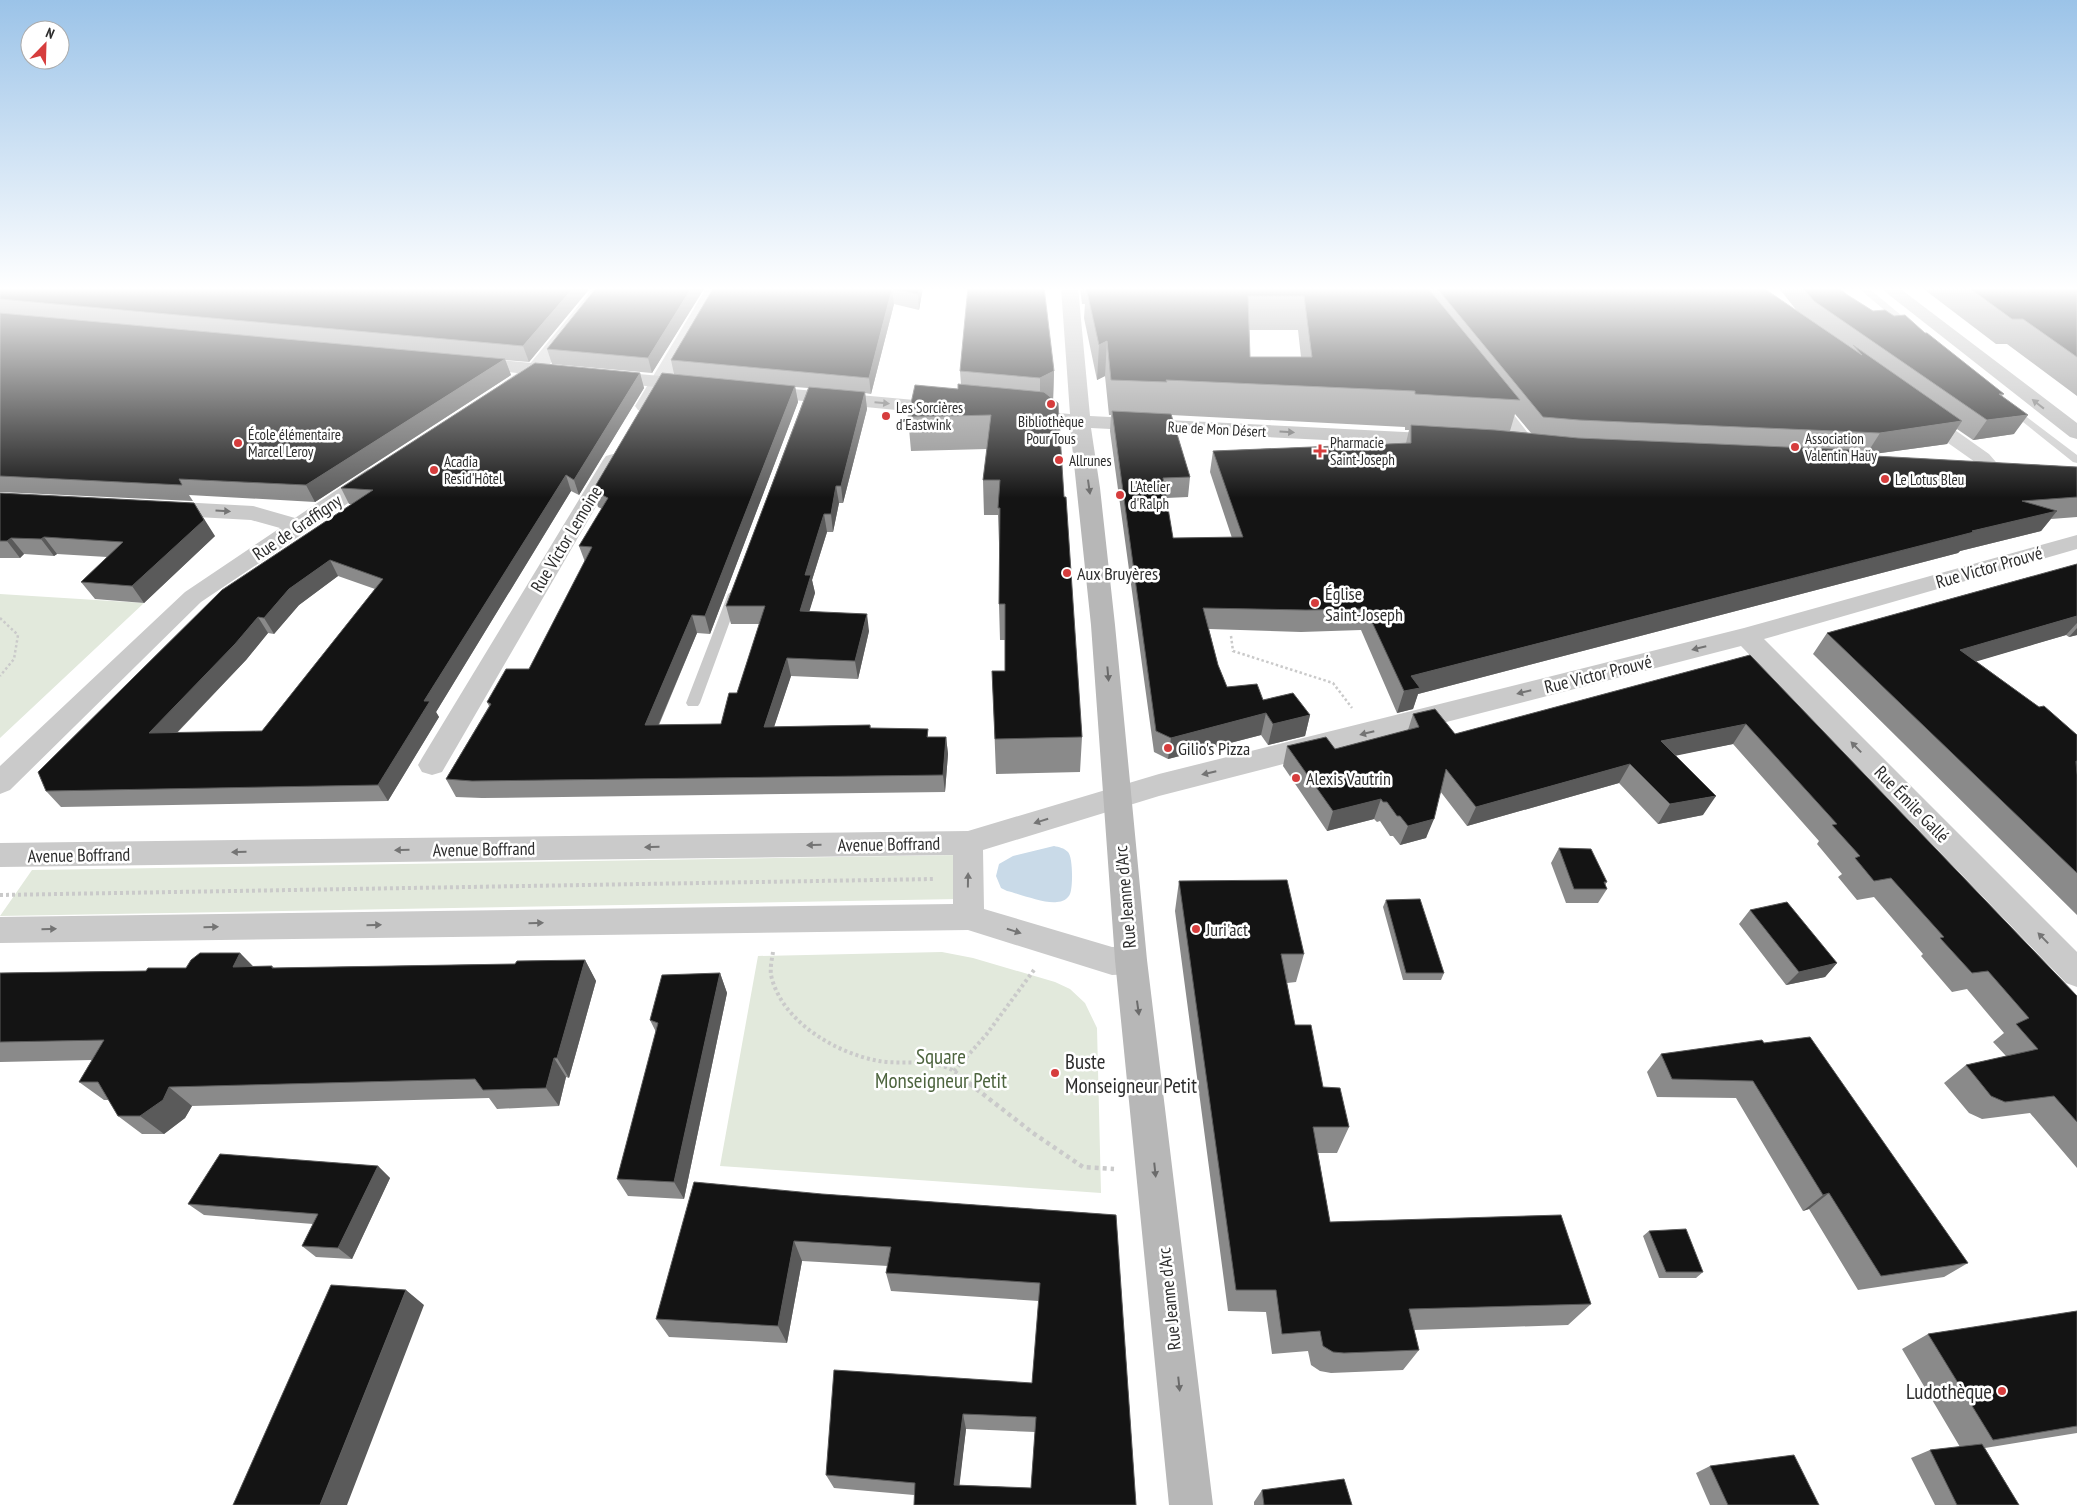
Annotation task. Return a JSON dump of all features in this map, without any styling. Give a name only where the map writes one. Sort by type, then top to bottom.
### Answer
[{"type":"main road","name":"Rue Jeanne d'Arc","points":[[1080,357],[1082,444],[1089,488],[1103,625],[1131,960],[1191,1505]]},
{"type":"main road","points":[[1977,357],[2077,434]]},
{"type":"main road","points":[[455,362],[708,387]]},
{"type":"main road","points":[[738,390],[805,400],[964,411]]},
{"type":"main road","name":"Rue de Mon Désert","points":[[1002,414],[1081,421],[1468,441]]},
{"type":"main road","points":[[1505,444],[1536,447]]},
{"type":"main road","points":[[1961,467],[2000,469]]},
{"type":"street","points":[[499,394],[535,370],[546,357]]},
{"type":"street","name":"Rue Victor Lemoine","points":[[432,765],[674,357]]},
{"type":"street","points":[[1481,386],[1536,447]]},
{"type":"street","points":[[1910,407],[2000,469]]},
{"type":"street","name":"Rue de Graffigny","points":[[0,783],[194,597],[394,462]]},
{"type":"street","points":[[136,507],[253,513],[297,526]]},
{"type":"street","name":"Rue Victor Prouvé","points":[[1117,797],[1746,636],[2077,542]]},
{"type":"street","name":"Rue Émile Gallé","points":[[1746,636],[2077,973]]},
{"type":"street","name":"Avenue Boffrand","points":[[0,855],[968,843],[1117,797]]},
{"type":"street","points":[[968,843],[968,917]]},
{"type":"street","points":[[0,930],[968,917],[1112,960],[1131,960]]},
{"type":"lane","points":[[2003,402],[2072,468]]},
{"type":"lane","points":[[693,703],[738,582]]},
{"type":"path","points":[[0,618],[18,635],[14,659],[0,676]]},
{"type":"path","points":[[1231,636],[1233,651],[1333,683],[1371,732]]},
{"type":"path","points":[[0,895],[969,878]]},
{"type":"path","points":[[773,945],[771,974],[778,993],[791,1011],[812,1031],[830,1044],[854,1055],[881,1061],[941,1064],[954,1071],[1033,1133],[1083,1166],[1114,1169]]},
{"type":"path","points":[[954,1071],[986,1035],[1038,966]]},
{"type":"green space","points":[[0,594],[144,603],[0,738]]},
{"type":"green space","points":[[960,855],[959,899],[0,916],[32,870]]},
{"type":"green space","name":"Square Monseigneur Petit","points":[[942,952],[973,958],[1055,982],[1070,989],[1085,1003],[1097,1028],[1101,1193],[720,1166],[758,956]]},
{"type":"water","points":[[1054,846],[1061,848],[1070,855],[1072,885],[1070,894],[1066,899],[1059,902],[1046,902],[1001,888],[996,876],[999,864],[1013,856]]},
{"type":"building","points":[[0,357],[486,357],[505,359],[306,485],[179,479],[182,485],[0,476]]},
{"type":"building","points":[[673,357],[874,357],[869,378],[671,360]]},
{"type":"building","points":[[961,357],[1052,357],[1054,371],[1040,378],[960,371]]},
{"type":"building","points":[[1109,357],[1485,357],[1520,400],[1415,394],[1415,391],[1166,380],[1167,382],[1111,380]]},
{"type":"building","points":[[1494,357],[1871,357],[1962,421],[1880,433],[1543,417]]},
{"type":"building","points":[[1896,357],[1958,357],[2004,394],[1999,394],[2028,415],[1987,420]]},
{"type":"building","points":[[535,363],[640,373],[574,480],[566,475],[424,701],[430,701],[378,785],[46,791],[38,772],[222,590],[373,490],[341,488]],"holes":[[[330,560],[383,579],[262,731],[149,733],[235,644],[258,617],[264,618],[289,589]]]},
{"type":"building","points":[[662,373],[795,386],[705,616],[692,615],[645,725],[721,724],[729,693],[737,693],[765,606],[726,606],[809,387],[865,392],[841,486],[836,486],[831,514],[824,514],[805,575],[811,575],[800,611],[867,614],[855,661],[787,658],[764,727],[870,725],[870,728],[928,729],[927,737],[946,737],[943,775],[472,781],[446,779],[491,704],[487,702],[506,669],[529,669],[592,547],[579,546],[608,498],[593,490]]},
{"type":"building","points":[[958,384],[1044,392],[1058,403],[1082,737],[995,739],[992,671],[1005,671],[1005,604],[999,604],[1000,508],[998,508],[1000,480],[983,480],[991,415],[908,417],[915,385],[958,389]]},
{"type":"building","points":[[1112,411],[1171,414],[1190,477],[1163,478],[1173,538],[1243,537],[1213,451],[1411,443],[1411,425],[1495,430],[1578,438],[1855,450],[1856,455],[2077,467],[2077,497],[2022,501],[2057,511],[1972,531],[1974,532],[1411,676],[1420,688],[1404,691],[1366,609],[1203,608],[1218,665],[1227,687],[1257,684],[1263,700],[1293,693],[1310,715],[1273,724],[1266,713],[1171,738],[1156,731]]},
{"type":"building","points":[[0,493],[194,503],[204,520],[132,586],[81,582],[123,542],[44,537],[41,539],[11,538],[7,541],[0,541]]},
{"type":"building","points":[[2077,564],[2077,616],[1960,650],[2039,707],[2044,706],[2077,735],[2077,873],[1827,633]]},
{"type":"building","points":[[1750,655],[2077,996],[2077,1122],[2054,1096],[2005,1102],[1991,1096],[1966,1065],[2038,1049],[2016,1024],[2029,1018],[1988,971],[1972,973],[1940,938],[1944,937],[1891,878],[1874,881],[1855,858],[1860,856],[1832,825],[1837,824],[1746,724],[1661,741],[1716,796],[1670,804],[1630,764],[1476,807],[1446,769],[1434,819],[1408,826],[1400,816],[1397,816],[1387,802],[1383,802],[1381,799],[1333,811],[1287,746],[1326,737],[1335,749],[1419,727],[1413,714],[1435,709],[1455,734]]},
{"type":"building","points":[[1559,848],[1591,849],[1607,882],[1604,882],[1607,889],[1574,889]]},
{"type":"building","points":[[1287,880],[1304,954],[1281,954],[1295,1025],[1311,1025],[1323,1087],[1340,1088],[1349,1127],[1313,1127],[1330,1222],[1561,1215],[1591,1304],[1409,1309],[1419,1350],[1344,1353],[1333,1352],[1323,1346],[1320,1331],[1282,1334],[1276,1290],[1236,1290],[1179,881]]},
{"type":"building","points":[[1420,899],[1444,973],[1406,973],[1386,900]]},
{"type":"building","points":[[1787,902],[1837,963],[1799,972],[1750,910]]},
{"type":"building","points":[[200,953],[240,953],[233,967],[272,966],[272,968],[515,964],[517,961],[585,960],[557,1058],[554,1058],[546,1088],[483,1090],[475,1079],[169,1087],[163,1100],[140,1116],[118,1116],[98,1082],[79,1082],[104,1040],[0,1042],[0,973],[146,971],[148,968],[186,968],[191,960]]},
{"type":"building","points":[[720,973],[674,1182],[617,1179],[658,1023],[650,1020],[662,975]]},
{"type":"building","points":[[1810,1037],[1968,1263],[1881,1276],[1829,1193],[1823,1195],[1753,1081],[1672,1079],[1661,1054],[1762,1040],[1764,1043]]},
{"type":"building","points":[[220,1154],[378,1166],[338,1248],[302,1246],[318,1214],[188,1204]]},
{"type":"building","points":[[694,1182],[822,1194],[1116,1215],[1136,1505],[914,1505],[915,1483],[826,1475],[834,1370],[1032,1383],[1040,1283],[886,1273],[891,1247],[794,1241],[778,1326],[656,1319]],"holes":[[[963,1414],[1036,1417],[1031,1488],[954,1485]]]},
{"type":"building","points":[[1686,1229],[1703,1272],[1666,1272],[1649,1231]]},
{"type":"building","points":[[331,1285],[406,1290],[320,1505],[233,1505]]},
{"type":"building","name":"Ludothèque","points":[[2077,1311],[2077,1426],[1993,1440],[1928,1334]]},
{"type":"building","points":[[1982,1444],[2019,1505],[1957,1505],[1930,1450]]},
{"type":"building","points":[[1794,1455],[1819,1505],[1728,1505],[1710,1466]]},
{"type":"building","points":[[1344,1479],[1352,1505],[1264,1505],[1262,1490]]},
{"type":"place","name":"Bibliothèque Pour Tous","points":[[1051,404]]},
{"type":"place","name":"Les Sorcières d'Eastwink","points":[[886,416]]},
{"type":"place","name":"École élémentaire Marcel Leroy","points":[[238,443]]},
{"type":"place","name":"Association Valentin Haüy","points":[[1795,447]]},
{"type":"place","name":"Pharmacie Saint-Joseph","points":[[1320,451]]},
{"type":"place","name":"Allrunes","points":[[1059,460]]},
{"type":"place","name":"Acadia Resid'Hôtel","points":[[434,470]]},
{"type":"place","name":"Le Lotus Bleu","points":[[1885,479]]},
{"type":"place","name":"L'Atelier d'Ralph","points":[[1120,495]]},
{"type":"place","name":"Aux Bruyères","points":[[1067,573]]},
{"type":"place","name":"Église Saint-Joseph","points":[[1315,603]]},
{"type":"place","name":"Gilio's Pizza","points":[[1168,748]]},
{"type":"place","name":"Alexis Vautrin","points":[[1296,778]]},
{"type":"place","name":"Juri'act","points":[[1196,929]]},
{"type":"place","name":"Buste Monseigneur Petit","points":[[1055,1073]]},
{"type":"place","name":"Ludothèque","points":[[2002,1391]]}]
